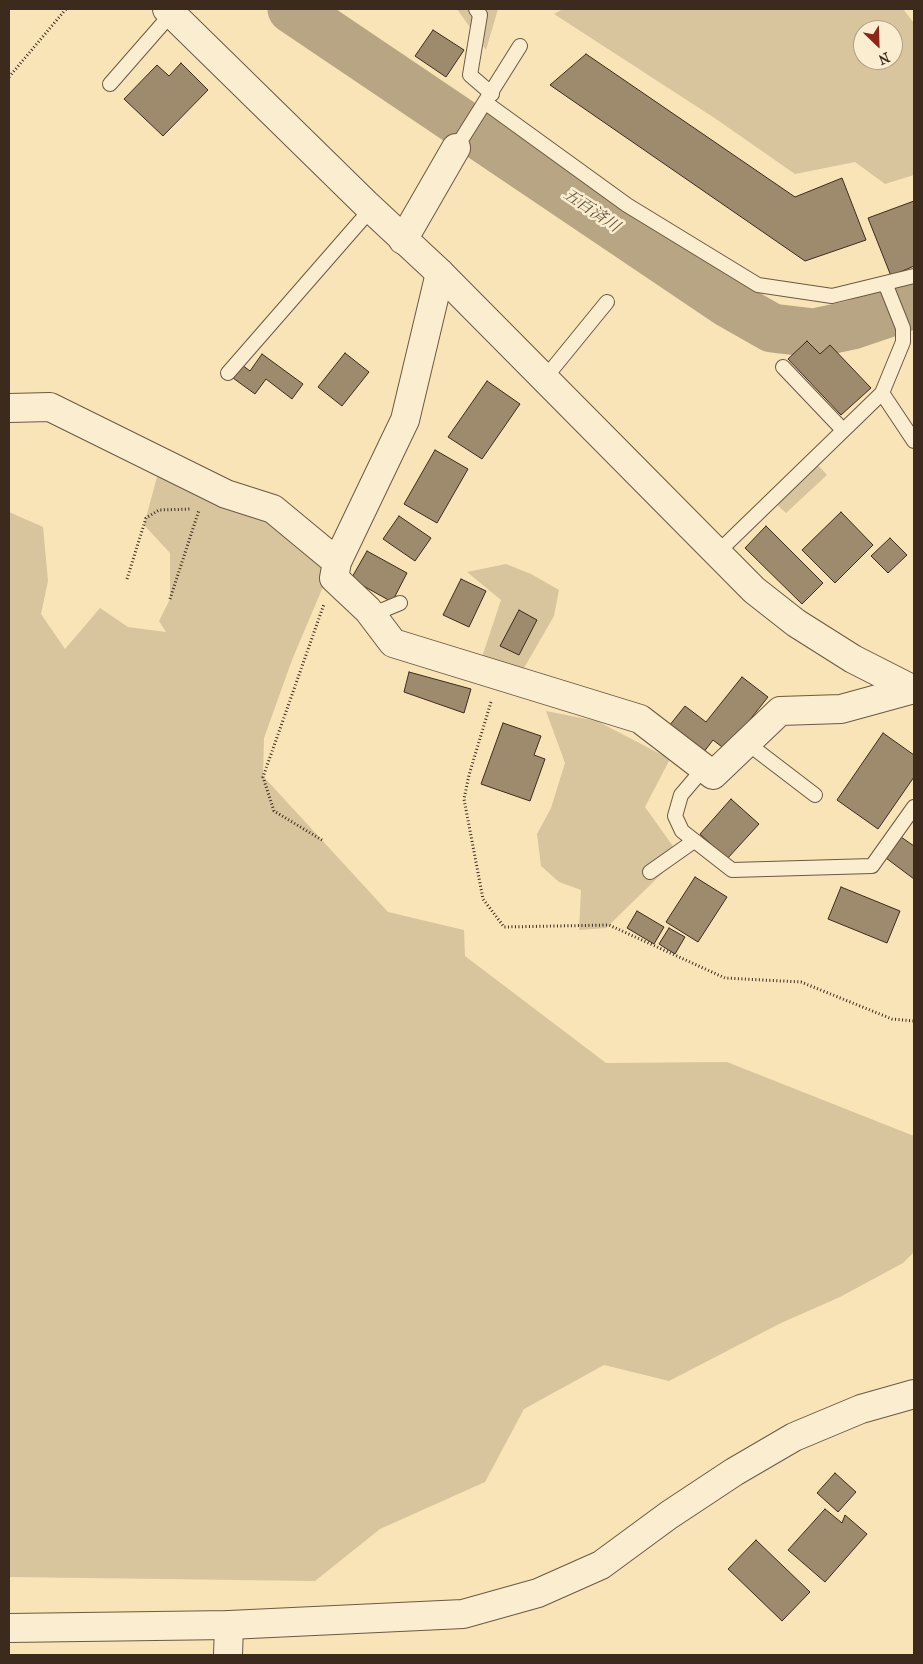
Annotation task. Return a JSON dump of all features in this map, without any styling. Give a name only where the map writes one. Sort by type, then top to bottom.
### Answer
[{"type":"street","points":[[169,11],[403,240],[440,273],[754,590],[796,623],[853,659],[914,690]]},
{"type":"street","points":[[403,240],[456,148]]},
{"type":"street","points":[[335,570],[405,420],[440,273]]},
{"type":"street","points":[[9,408],[50,407],[204,498],[226,494],[273,509],[335,570],[393,643],[498,677],[640,719],[713,775],[780,712],[841,709],[914,690]]},
{"type":"street","points":[[9,1628],[229,1625],[463,1614],[538,1593],[602,1565],[669,1515],[734,1472],[794,1437],[861,1409],[914,1394]]},
{"type":"street","points":[[228,1655],[229,1625]]},
{"type":"lane","points":[[476,9],[480,15],[470,75],[489,99],[627,205],[758,285],[832,296],[886,288],[914,276]]},
{"type":"lane","points":[[110,84],[169,11]]},
{"type":"lane","points":[[456,148],[489,99],[520,46]]},
{"type":"lane","points":[[228,373],[371,209]]},
{"type":"lane","points":[[717,553],[882,393],[908,330],[886,288]]},
{"type":"lane","points":[[545,378],[607,302]]},
{"type":"lane","points":[[782,367],[843,430]]},
{"type":"lane","points":[[882,393],[914,441]]},
{"type":"lane","points":[[371,615],[400,603]]},
{"type":"lane","points":[[747,743],[815,795]]},
{"type":"lane","points":[[704,768],[681,795],[675,816],[682,831],[732,870],[872,866],[914,807]]},
{"type":"lane","points":[[650,872],[694,840]]},
{"type":"path","points":[[9,77],[66,9]]},
{"type":"path","points":[[128,579],[146,518],[159,510],[204,498]]},
{"type":"path","points":[[170,599],[204,498]]},
{"type":"path","points":[[322,840],[274,811],[263,777],[335,570]]},
{"type":"path","points":[[498,677],[468,775],[464,799],[483,899],[504,927],[609,925],[725,978],[801,982],[892,1019],[914,1021]]},
{"type":"shaded area","points":[[457,9],[498,9],[486,50]]},
{"type":"shaded area","points":[[563,9],[903,9],[914,23],[914,175],[885,184],[855,162],[795,174],[716,119],[554,14]]},
{"type":"shaded area","points":[[816,463],[827,475],[786,513],[774,502]]},
{"type":"shaded area","points":[[157,477],[210,486],[273,509],[326,567],[325,582],[292,660],[264,738],[263,776],[388,912],[464,930],[465,956],[606,1063],[727,1062],[914,1136],[914,1252],[903,1263],[840,1297],[781,1323],[669,1381],[604,1365],[524,1409],[485,1482],[380,1529],[315,1581],[9,1577],[9,512],[43,527],[48,581],[41,614],[65,649],[100,608],[128,627],[166,632],[159,621],[170,599],[170,553],[144,525]]},
{"type":"shaded area","points":[[506,564],[531,574],[559,590],[554,616],[524,668],[516,674],[482,657],[501,600],[467,572]]},
{"type":"shaded area","points":[[546,711],[597,721],[670,759],[645,807],[680,856],[606,928],[579,930],[581,890],[559,882],[541,866],[537,834],[551,808],[565,763]]},
{"type":"building","points":[[433,30],[464,50],[446,77],[415,56]]},
{"type":"building","points":[[586,54],[795,197],[842,178],[866,240],[805,261],[550,85]]},
{"type":"building","points":[[181,63],[208,90],[163,136],[124,99],[157,65],[169,76]]},
{"type":"building","points":[[914,201],[914,266],[891,276],[868,218]]},
{"type":"building","points":[[807,341],[820,354],[830,345],[871,388],[841,415],[788,359]]},
{"type":"building","points":[[345,353],[369,372],[342,406],[318,387]]},
{"type":"building","points":[[262,354],[303,384],[292,399],[266,379],[255,394],[233,378],[242,365],[250,371]]},
{"type":"building","points":[[487,381],[520,404],[482,459],[448,437]]},
{"type":"building","points":[[435,450],[468,469],[437,523],[404,504]]},
{"type":"building","points":[[841,512],[873,545],[835,583],[802,550]]},
{"type":"building","points":[[399,516],[431,538],[415,561],[383,539]]},
{"type":"building","points":[[766,526],[823,583],[802,604],[745,548]]},
{"type":"building","points":[[890,538],[907,555],[888,573],[871,556]]},
{"type":"building","points":[[367,551],[407,573],[392,602],[351,579]]},
{"type":"building","points":[[461,579],[486,591],[469,627],[443,615]]},
{"type":"building","points":[[519,610],[537,620],[519,655],[500,646]]},
{"type":"building","points":[[409,672],[471,689],[464,713],[404,692]]},
{"type":"building","points":[[742,677],[768,697],[726,750],[713,740],[703,753],[669,726],[685,706],[706,722]]},
{"type":"building","points":[[503,723],[541,736],[534,755],[545,759],[530,801],[481,784]]},
{"type":"building","points":[[883,733],[914,755],[914,777],[878,829],[837,800]]},
{"type":"building","points":[[731,799],[759,824],[727,859],[700,834]]},
{"type":"building","points":[[901,837],[914,846],[914,879],[886,858]]},
{"type":"building","points":[[695,877],[727,897],[698,942],[666,922]]},
{"type":"building","points":[[841,887],[900,911],[887,943],[828,919]]},
{"type":"building","points":[[637,911],[664,927],[654,944],[627,928]]},
{"type":"building","points":[[669,928],[685,937],[675,954],[659,944]]},
{"type":"building","points":[[835,1473],[856,1492],[838,1512],[817,1493]]},
{"type":"building","points":[[825,1509],[842,1523],[845,1515],[867,1534],[825,1582],[788,1550]]},
{"type":"building","points":[[756,1540],[810,1592],[782,1621],[728,1569]]},
{"type":"waterway","name":"五百済川","points":[[292,9],[728,303],[772,328],[814,333],[852,325],[914,304]]}]
